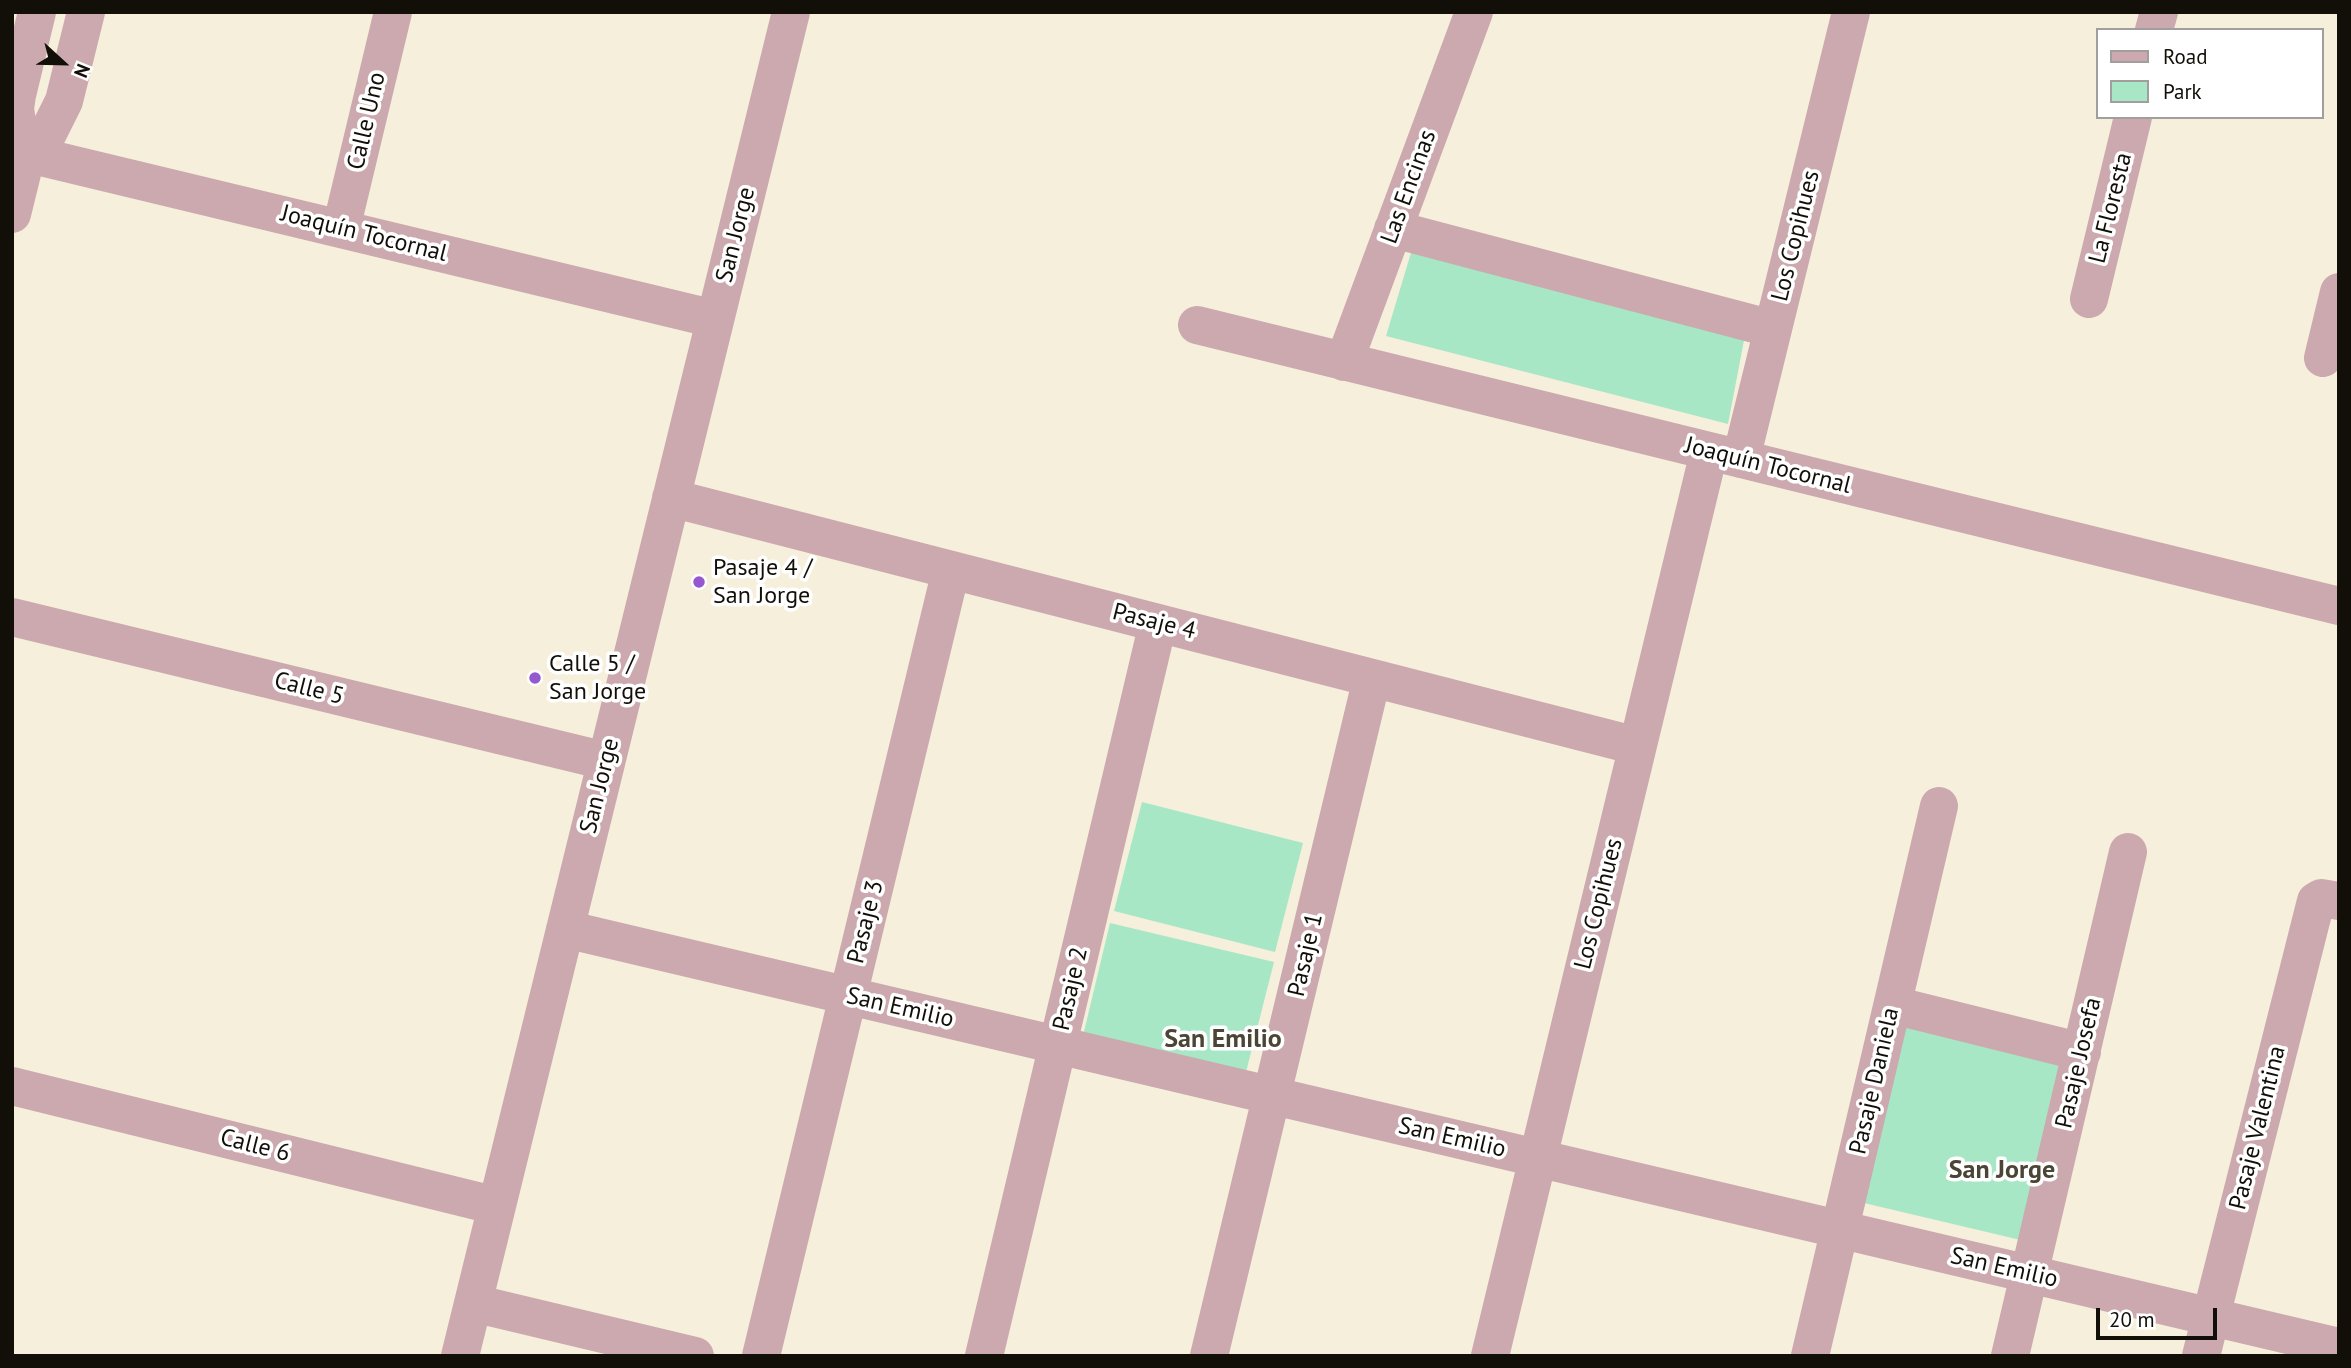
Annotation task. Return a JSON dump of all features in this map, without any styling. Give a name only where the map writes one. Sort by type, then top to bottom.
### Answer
[{"type":"street","points":[[12,214],[20,151],[15,108],[37,12]]},
{"type":"street","points":[[20,151],[48,132],[61,110],[86,12]]},
{"type":"street","name":"Calle Uno","points":[[341,229],[393,12]]},
{"type":"street","name":"San Jorge","points":[[460,1356],[790,12]]},
{"type":"street","name":"Las Encinas","points":[[1344,362],[1475,12]]},
{"type":"street","name":"Los Copihues","points":[[1490,1356],[1637,746],[1725,455],[1773,329],[1851,12]]},
{"type":"street","name":"La Floresta","points":[[2089,299],[2133,119]]},
{"type":"street","name":"Joaquín Tocornal","points":[[20,151],[715,319]]},
{"type":"street","points":[[1394,229],[1773,329]]},
{"type":"street","points":[[2323,358],[2339,292]]},
{"type":"street","name":"Joaquín Tocornal","points":[[1197,325],[2339,606]]},
{"type":"street","name":"Pasaje 4","points":[[671,498],[1637,746]]},
{"type":"street","name":"Pasaje 3","points":[[761,1356],[951,570]]},
{"type":"street","name":"Calle 5","points":[[12,617],[606,761]]},
{"type":"street","name":"Pasaje 2","points":[[985,1356],[1158,623]]},
{"type":"street","name":"Pasaje 1","points":[[1209,1356],[1372,678]]},
{"type":"street","name":"Pasaje Daniela","points":[[1810,1356],[1939,806]]},
{"type":"street","name":"Pasaje Josefa","points":[[2010,1356],[2128,852]]},
{"type":"street","name":"Pasaje Valentina","points":[[2201,1356],[2327,901]]},
{"type":"street","name":"San Emilio","points":[[565,929],[2339,1347]]},
{"type":"street","points":[[1893,1005],[2082,1052]]},
{"type":"street","name":"Calle 6","points":[[12,1086],[497,1206]]},
{"type":"street","points":[[473,1303],[695,1356]]},
{"type":"green space","points":[[1413,246],[1745,335],[1728,424],[1386,336]]},
{"type":"green space","points":[[1142,802],[1303,843],[1275,952],[1114,911]]},
{"type":"green space","points":[[1110,923],[1274,962],[1244,1080],[1082,1040]]},
{"type":"green space","points":[[1906,1026],[2071,1065],[2029,1242],[1864,1203]]},
{"type":"place","name":"Pasaje 4 / San Jorge","points":[[699,582]]},
{"type":"place","name":"Calle 5 / San Jorge","points":[[535,678]]},
{"type":"district","name":"San Emilio","points":[[1223,1040]]},
{"type":"district","name":"San Jorge","points":[[2002,1171]]}]
